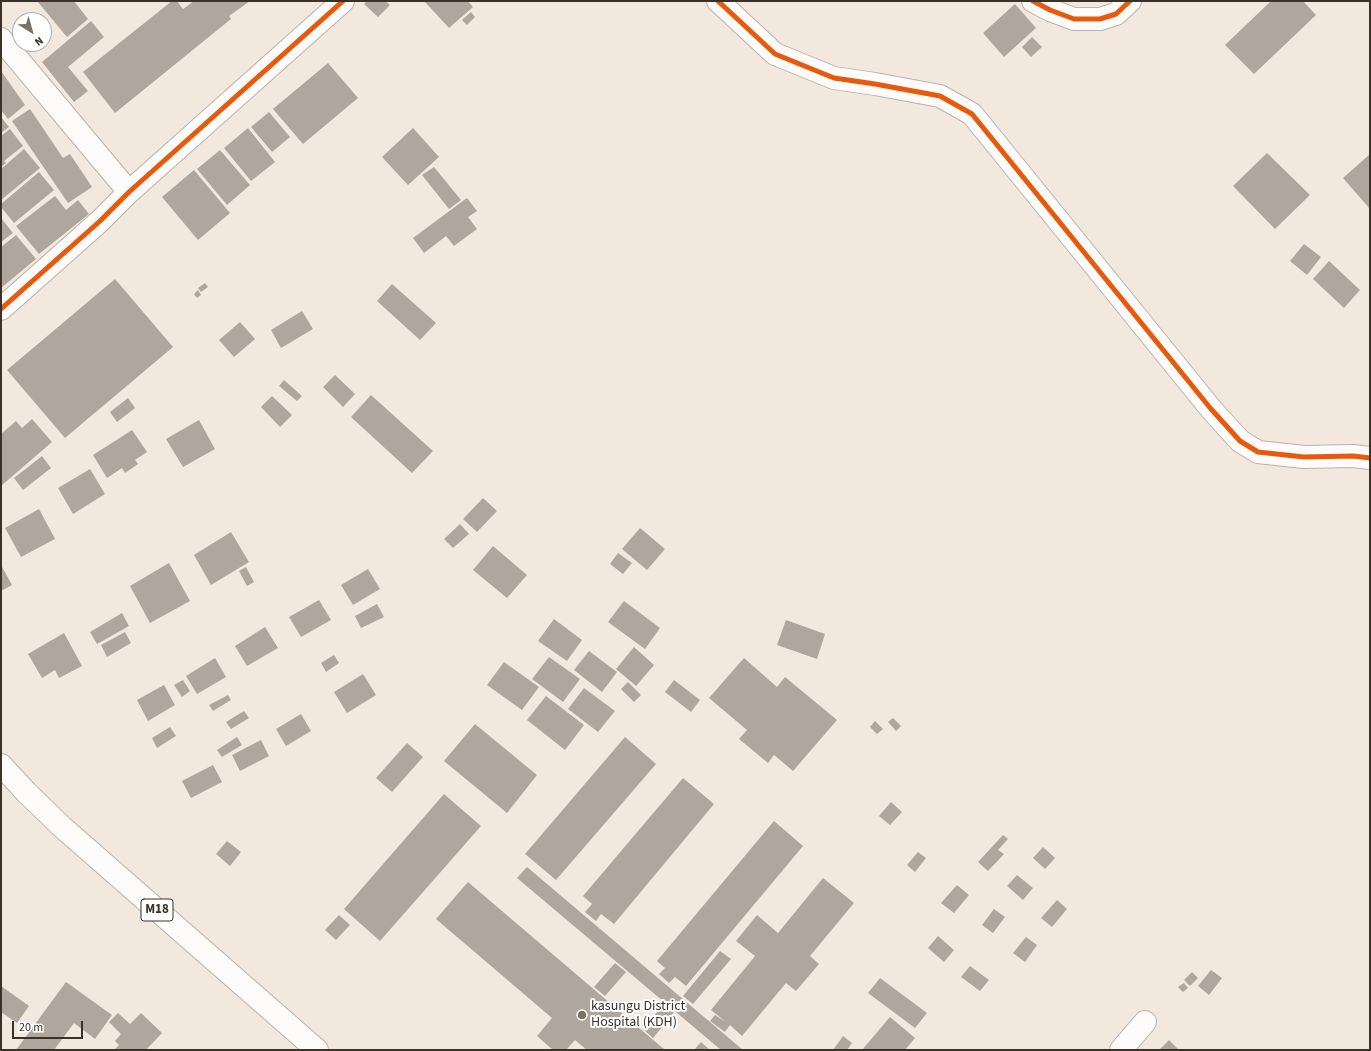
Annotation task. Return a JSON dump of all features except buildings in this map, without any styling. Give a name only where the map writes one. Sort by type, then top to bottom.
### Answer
[{"type":"street","points":[[1,309],[100,221],[129,192],[343,1]]},
{"type":"street","points":[[718,1],[775,54],[834,78],[940,96],[972,114],[1211,409],[1240,441],[1258,452],[1304,457],[1353,456],[1370,458]]},
{"type":"street","points":[[1033,1],[1050,10],[1074,19],[1100,20],[1116,14],[1130,1]]},
{"type":"street","points":[[1,39],[129,192]]},
{"type":"street","name":"M18","points":[[1,764],[26,792],[61,826],[317,1050]]},
{"type":"street","points":[[1121,1050],[1145,1022]]},
{"type":"cycle path","points":[[1,309],[100,221],[129,192],[343,1]]},
{"type":"cycle path","points":[[718,1],[775,54],[834,78],[940,96],[972,114],[1211,409],[1240,441],[1258,452],[1304,457],[1353,456],[1370,458]]},
{"type":"cycle path","points":[[1033,1],[1050,10],[1074,19],[1100,19],[1116,14],[1130,1]]},
{"type":"place","name":"kasungu District Hospital (KDH)","points":[[582,1015]]}]
